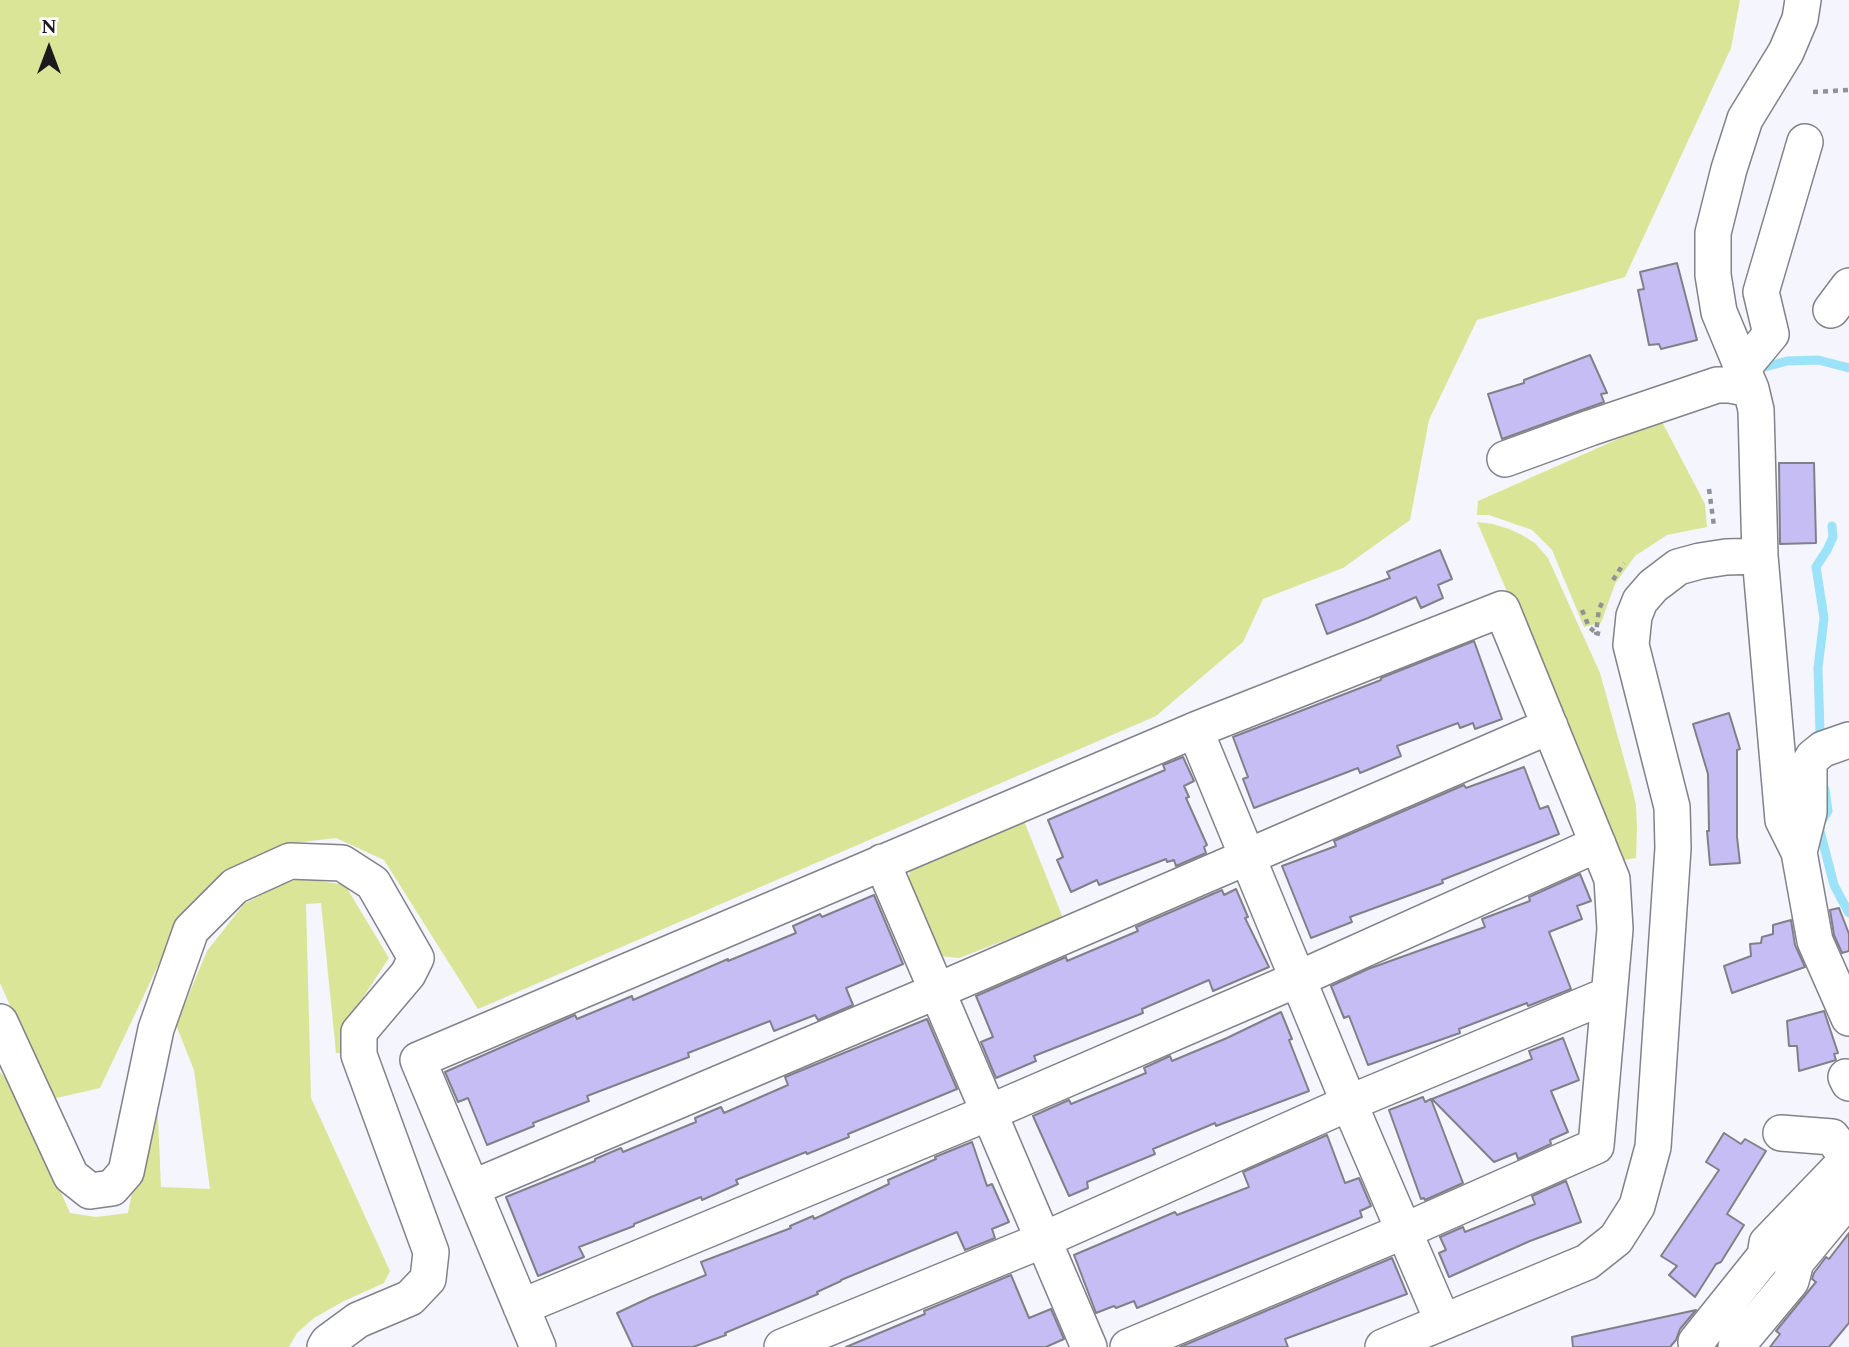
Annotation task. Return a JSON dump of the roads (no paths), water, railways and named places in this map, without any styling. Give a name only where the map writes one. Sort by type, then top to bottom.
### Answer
[{"type":"street","points":[[1741,381],[1715,294],[1713,233],[1745,119],[1786,52],[1800,19],[1802,0]]},
{"type":"street","points":[[1505,459],[1692,393],[1741,381],[1771,334],[1761,292],[1794,233],[1805,142]]},
{"type":"street","points":[[1714,345],[1741,381],[1756,410],[1760,556],[1783,820],[1799,852],[1815,941],[1849,1039]]},
{"type":"street","points":[[1383,1347],[1587,1262],[1616,1239],[1637,1206],[1653,1147],[1673,848],[1672,807],[1631,645],[1634,616],[1640,601],[1653,586],[1678,567],[1726,557],[1760,556]]},
{"type":"street","points":[[538,1347],[418,1060],[1195,730],[1502,609],[1612,879],[1615,929],[1597,1146],[1404,1231],[1128,1347]]},
{"type":"street","points":[[472,1188],[1550,726]]},
{"type":"street","points":[[1195,730],[1443,1322]]},
{"type":"street","points":[[1799,852],[1809,812],[1809,764],[1823,749],[1849,740]]},
{"type":"street","points":[[521,1307],[988,1114],[1598,844]]},
{"type":"street","points":[[0,1022],[71,1176],[90,1191],[112,1188],[126,1172],[156,1029],[191,930],[235,886],[290,862],[342,863],[373,883],[416,958],[408,974],[359,1032],[359,1055],[431,1252],[428,1279],[411,1298],[358,1320],[325,1347]]},
{"type":"street","points":[[881,862],[1088,1347]]},
{"type":"street","points":[[782,1347],[1043,1240],[1349,1103],[1608,995]]},
{"type":"street","points":[[1696,1342],[1765,1256],[1767,1243],[1849,1158],[1832,1137],[1781,1133]]},
{"type":"street","points":[[1736,1347],[1791,1281],[1796,1262],[1849,1198]]},
{"type":"waterway","points":[[1765,367],[1787,361],[1818,360],[1849,368]]},
{"type":"waterway","points":[[1820,732],[1818,668],[1824,618],[1816,567],[1833,537],[1832,526]]},
{"type":"waterway","points":[[1825,789],[1828,811],[1820,824],[1820,831],[1834,885],[1849,913]]}]
